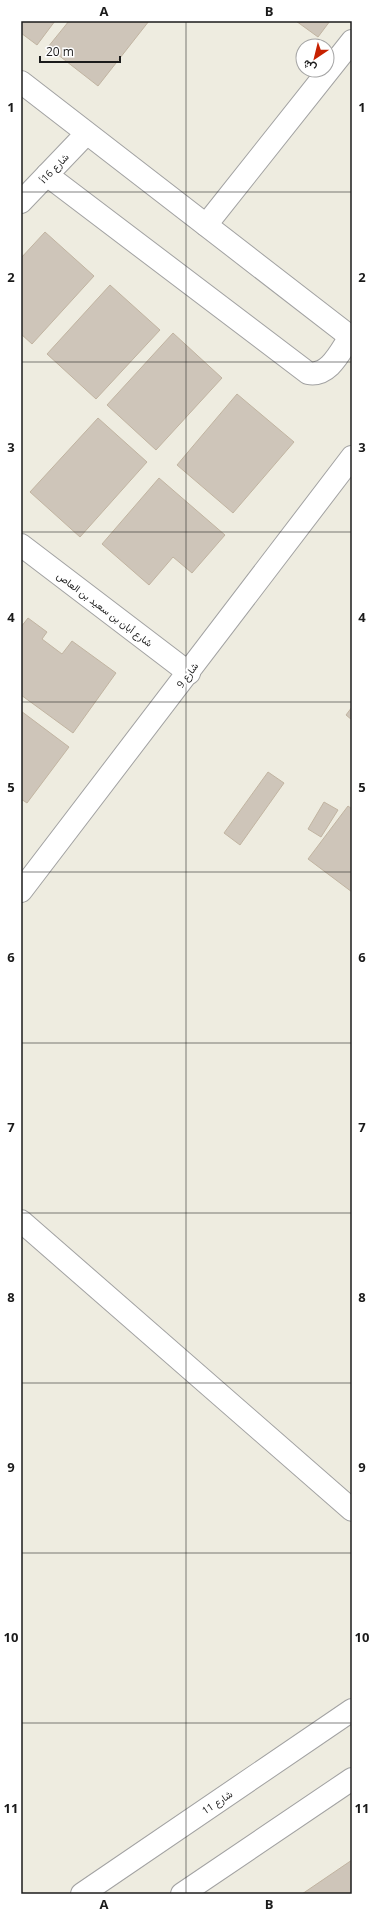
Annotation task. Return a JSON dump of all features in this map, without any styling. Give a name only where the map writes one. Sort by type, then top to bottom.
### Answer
[{"type":"street","points":[[206,225],[352,42]]},
{"type":"street","points":[[21,82],[86,134],[351,338],[326,370],[314,374],[308,373],[47,174]]},
{"type":"street","name":"شارع 16أ","points":[[21,202],[86,134]]},
{"type":"street","name":"شارع 9","points":[[21,891],[189,673],[352,457]]},
{"type":"street","name":"شارع أبان بن سعيد بن العاص","points":[[21,545],[189,673]]},
{"type":"street","points":[[21,1221],[352,1510]]},
{"type":"street","name":"شارع 11","points":[[82,1894],[352,1710]]},
{"type":"street","points":[[182,1894],[352,1779]]},
{"type":"building","points":[[21,21],[55,21],[37,45],[21,33]]},
{"type":"building","points":[[69,21],[149,21],[98,86],[48,47]]},
{"type":"building","points":[[296,21],[330,21],[318,37]]},
{"type":"building","points":[[45,232],[94,276],[32,344],[21,334],[21,258]]},
{"type":"building","points":[[110,285],[160,330],[96,399],[47,354]]},
{"type":"building","points":[[173,333],[222,378],[156,450],[107,405]]},
{"type":"building","points":[[237,394],[294,442],[233,513],[177,465]]},
{"type":"building","points":[[98,418],[147,462],[80,537],[30,492]]},
{"type":"building","points":[[159,478],[225,535],[192,573],[173,557],[149,585],[102,544]]},
{"type":"building","points":[[28,618],[47,632],[42,639],[62,654],[72,641],[116,673],[73,733],[21,695],[21,627]]},
{"type":"building","points":[[352,707],[352,720],[346,715]]},
{"type":"building","points":[[21,711],[69,747],[27,803],[21,799]]},
{"type":"building","points":[[268,772],[284,783],[240,845],[224,833]]},
{"type":"building","points":[[324,802],[338,810],[321,837],[308,829]]},
{"type":"building","points":[[348,806],[352,809],[352,892],[308,859]]},
{"type":"building","points":[[352,1860],[352,1894],[302,1894]]}]
